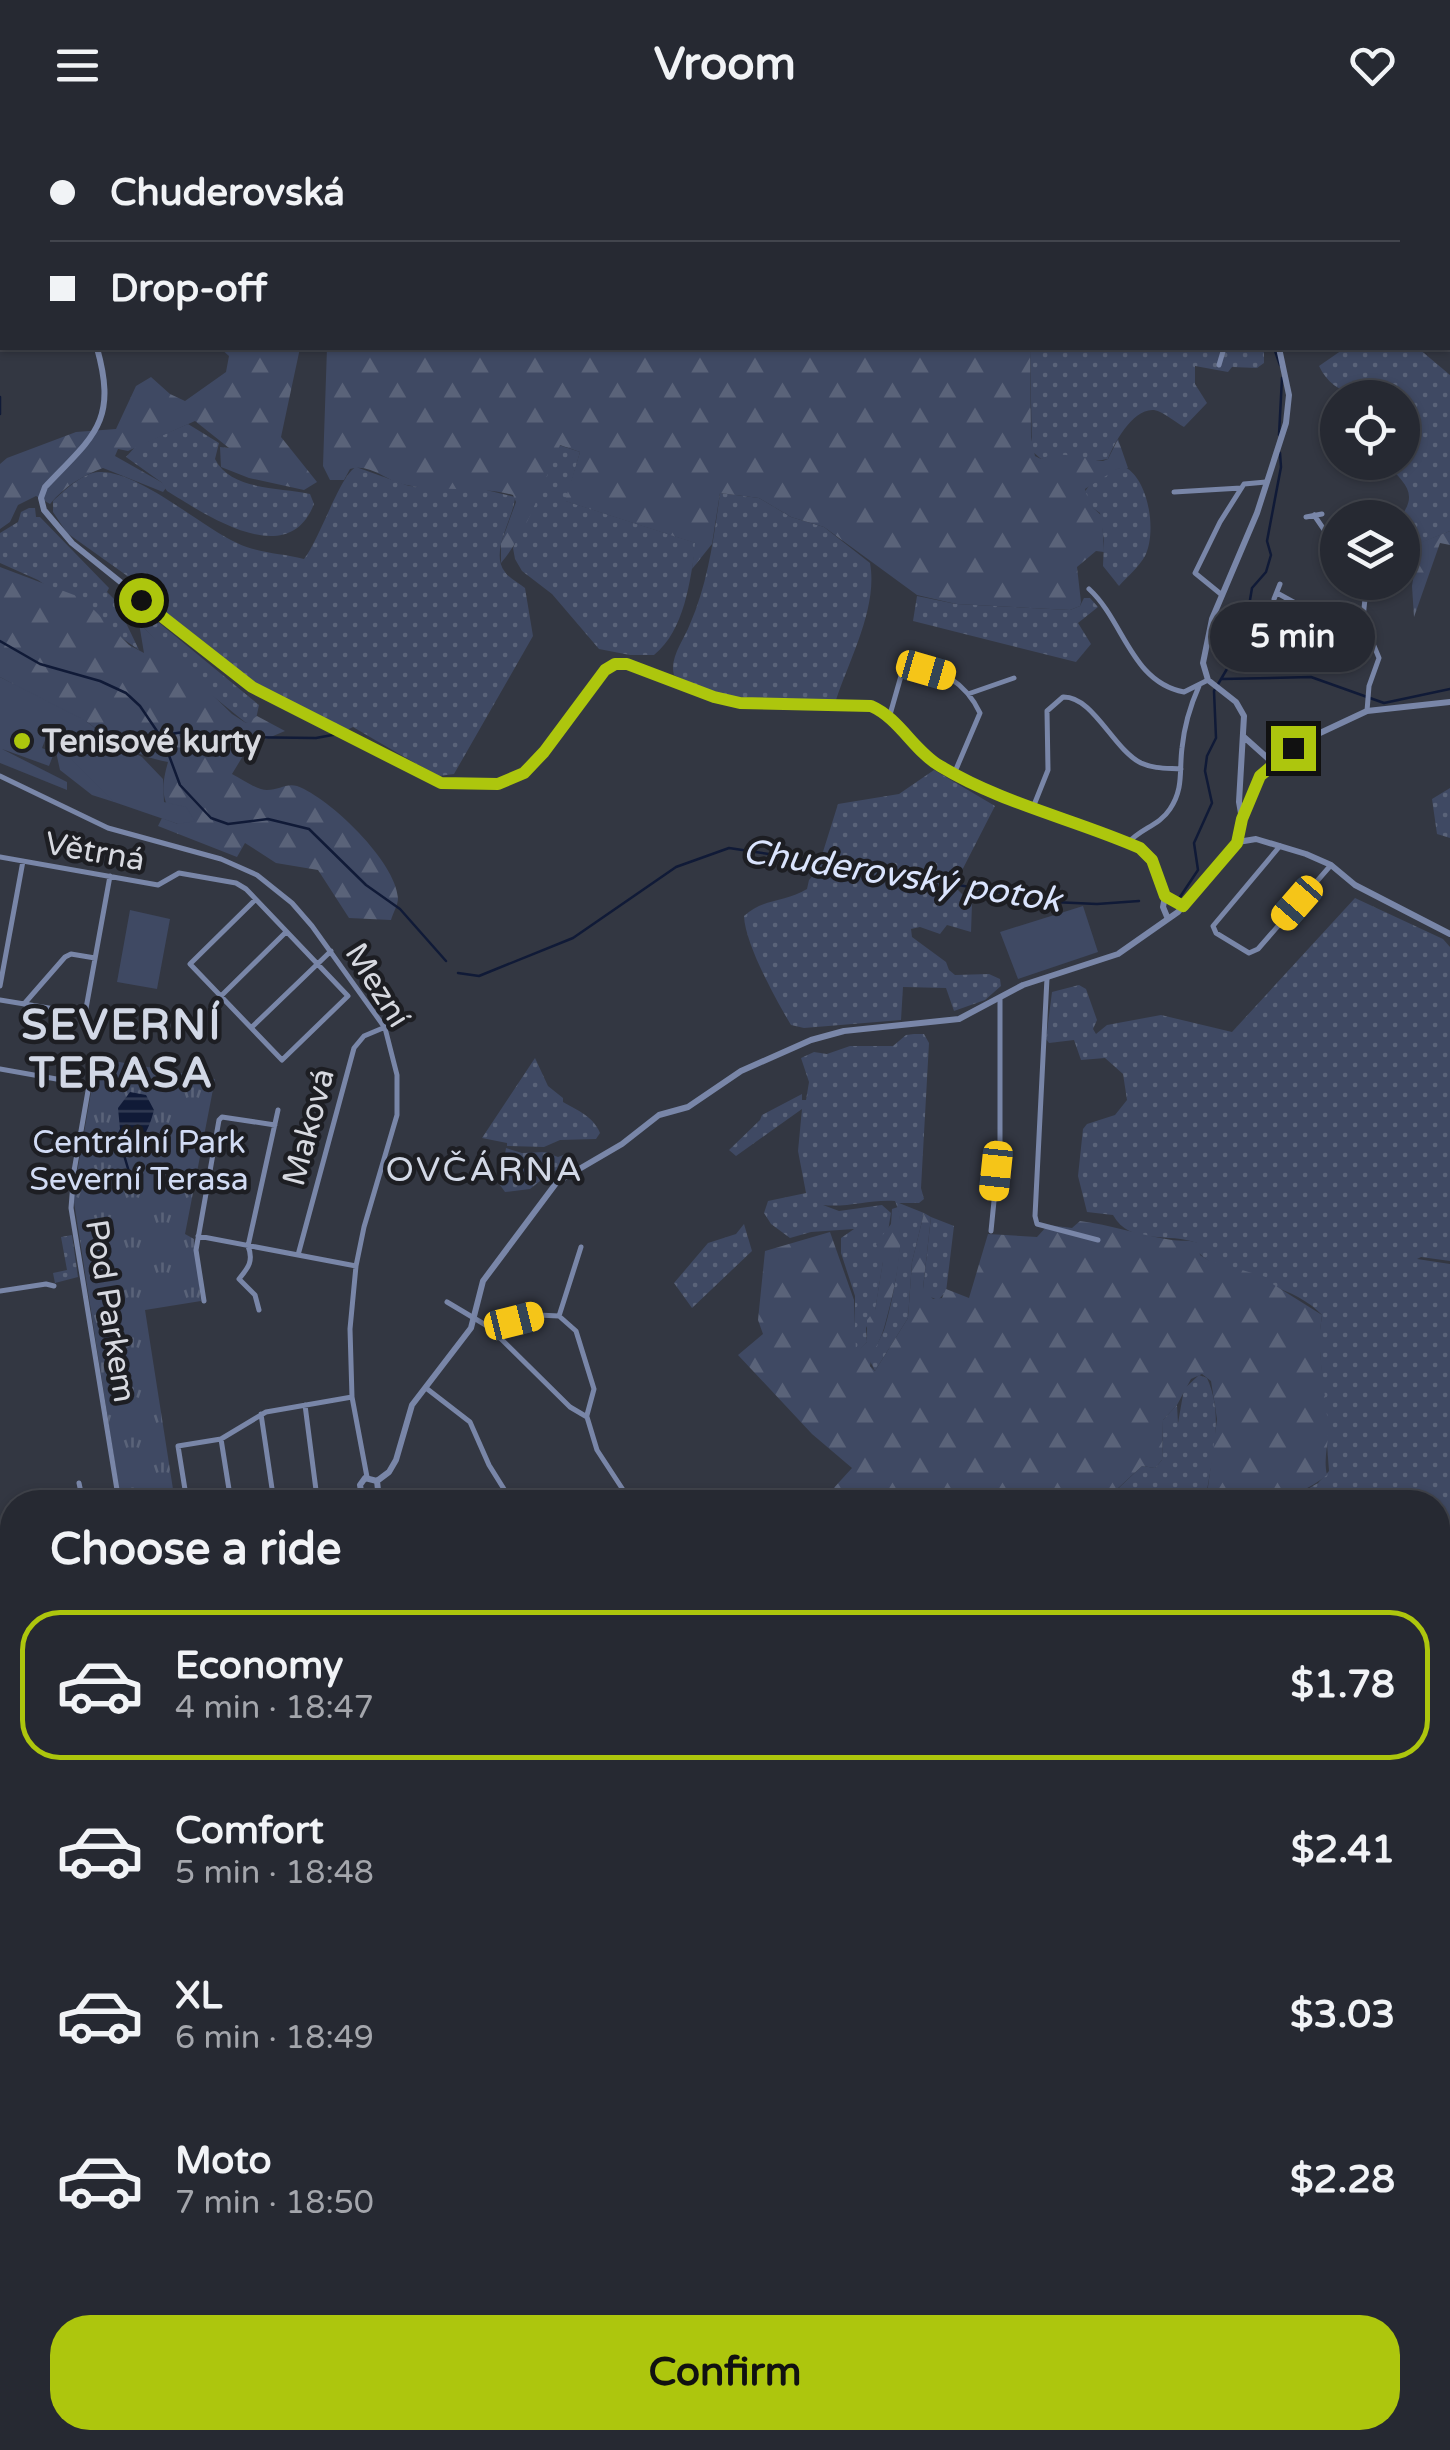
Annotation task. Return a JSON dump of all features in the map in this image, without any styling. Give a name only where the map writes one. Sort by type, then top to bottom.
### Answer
[{"type":"street","points":[[97,350],[105,390],[101,423],[44,487],[44,510],[56,528],[98,566],[252,687],[441,783],[498,784],[524,773],[605,670],[615,664],[647,670],[727,700],[761,704],[858,703],[881,710],[920,752],[954,774],[1032,810],[1128,843],[1150,855],[1171,902],[1168,919],[1118,954],[1047,975],[960,1019],[844,1032],[786,1050],[741,1070],[688,1108],[659,1114],[622,1144],[556,1182],[483,1281],[476,1318],[410,1408],[396,1460],[377,1481]]},
{"type":"street","points":[[1219,365],[1223,350]]},
{"type":"street","points":[[1242,820],[1239,802],[1244,716],[1212,684],[1203,663],[1208,632],[1282,436],[1290,395],[1279,350]]},
{"type":"street","points":[[1222,595],[1195,572],[1241,488],[1248,482],[1266,482]]},
{"type":"street","points":[[1174,492],[1241,488]]},
{"type":"street","points":[[1314,515],[1320,524]]},
{"type":"street","points":[[1280,584],[1275,596],[1361,636],[1374,646],[1378,658],[1369,686],[1368,707]]},
{"type":"street","points":[[1089,590],[1111,612],[1128,648],[1159,685],[1184,692],[1212,684]]},
{"type":"street","points":[[1361,636],[1364,600]]},
{"type":"street","points":[[889,718],[906,669],[913,667],[951,677],[980,713],[954,774]]},
{"type":"street","points":[[968,694],[1011,679],[1011,688]]},
{"type":"street","points":[[1128,843],[1136,834],[1157,825],[1181,788],[1183,738],[1200,686]]},
{"type":"street","points":[[1032,810],[1048,770],[1047,711],[1063,698],[1082,702],[1136,760],[1156,768],[1181,768]]},
{"type":"street","points":[[1237,843],[1260,776],[1273,763],[1368,707],[1450,702]]},
{"type":"street","points":[[1243,737],[1273,763]]},
{"type":"street","name":"Mezní","points":[[0,776],[108,828],[221,859],[257,875],[292,902],[385,1028],[397,1075],[397,1116],[356,1266],[350,1329],[352,1397],[367,1477]]},
{"type":"street","points":[[1168,919],[1171,902],[1237,843],[1256,839],[1331,865],[1356,885],[1450,934]]},
{"type":"street","points":[[1280,846],[1214,926],[1216,934],[1250,953],[1331,865]]},
{"type":"street","name":"Větrná","points":[[0,857],[158,885],[179,873],[236,883],[348,996],[282,1060],[252,1027]]},
{"type":"street","points":[[0,986],[23,861]]},
{"type":"street","points":[[0,1000],[85,1014],[110,876]]},
{"type":"street","points":[[255,900],[190,964],[252,1027],[331,951]]},
{"type":"street","points":[[221,996],[286,932]]},
{"type":"street","points":[[24,1004],[65,956],[95,958]]},
{"type":"street","points":[[1047,975],[1035,1216],[1037,1224],[1098,1240]]},
{"type":"street","points":[[990,1231],[1000,1141],[1000,1000]]},
{"type":"street","name":"Maková","points":[[298,1255],[354,1048],[358,1040],[385,1028]]},
{"type":"street","name":"Pod Parkem","points":[[92,1068],[74,1171],[72,1208],[117,1490]]},
{"type":"street","points":[[0,1069],[79,1083]]},
{"type":"street","points":[[259,1310],[256,1295],[238,1279],[250,1265],[248,1246],[278,1110]]},
{"type":"street","points":[[204,1301],[196,1255],[219,1120],[222,1116],[275,1125]]},
{"type":"street","points":[[198,1236],[356,1266]]},
{"type":"street","points":[[559,1316],[581,1247]]},
{"type":"street","points":[[0,1291],[54,1286]]},
{"type":"street","points":[[447,1302],[489,1326],[570,1407],[586,1417]]},
{"type":"street","points":[[489,1326],[538,1315],[559,1316],[576,1331],[594,1390],[586,1417],[597,1450],[623,1490]]},
{"type":"street","points":[[425,1388],[470,1422],[505,1490]]},
{"type":"street","points":[[185,1490],[178,1446],[221,1439],[261,1414],[352,1397]]},
{"type":"street","points":[[305,1406],[316,1490]]},
{"type":"street","points":[[261,1414],[272,1490]]},
{"type":"street","points":[[221,1439],[229,1490]]},
{"type":"street","points":[[360,1490],[367,1477],[377,1481]]},
{"type":"street","points":[[377,1481],[378,1490]]},
{"type":"street","points":[[80,1483],[81,1490]]},
{"type":"green space","points":[[222,350],[300,350],[281,437],[317,482],[304,490],[249,478],[221,467],[220,447],[229,448],[195,421],[128,451],[118,449],[115,456],[161,482],[166,488],[163,492],[103,468],[74,482],[50,504],[36,496],[18,505],[10,522],[0,529],[0,464],[7,458],[76,432],[116,429],[136,386],[151,377],[185,401],[226,372],[229,356]]},
{"type":"green space","points":[[327,350],[1030,350],[1031,437],[1035,456],[1041,459],[1064,455],[1103,461],[1108,459],[1118,439],[1128,468],[1117,469],[1085,489],[1090,505],[1102,516],[1104,552],[1096,551],[1077,567],[1081,602],[1070,610],[956,604],[917,595],[824,527],[791,517],[759,498],[720,493],[712,544],[692,569],[695,543],[565,501],[580,452],[560,445],[527,521],[501,563],[501,543],[516,502],[513,495],[416,487],[364,468],[350,469],[344,480],[330,480],[323,466]]},
{"type":"green space","points":[[1030,350],[1264,350],[1264,363],[1257,368],[1232,367],[1228,372],[1195,366],[1195,384],[1207,403],[1184,427],[1158,411],[1146,411],[1125,428],[1108,459],[1041,459],[1032,451]]},
{"type":"green space","points":[[1342,350],[1420,350],[1450,375],[1450,531],[1420,543],[1420,500],[1409,500],[1401,480],[1420,480],[1420,380],[1326,377],[1319,366]]},
{"type":"green space","points":[[188,424],[219,443],[215,459],[232,477],[257,486],[310,494],[314,504],[302,524],[285,534],[245,532],[167,491],[161,482],[126,457],[135,447]]},
{"type":"green space","points":[[559,445],[580,452],[566,501],[696,543],[679,619],[654,655],[599,649],[552,594],[522,571],[515,559],[513,548]]},
{"type":"green space","points":[[356,467],[409,486],[482,489],[515,497],[501,545],[501,564],[525,588],[533,636],[454,774],[439,776],[353,727],[345,731],[263,692],[162,612],[140,585],[67,533],[53,512],[53,501],[80,479],[99,472],[115,474],[150,489],[237,543],[304,559],[343,482]]},
{"type":"green space","points":[[1125,467],[1145,495],[1150,534],[1145,556],[1119,586],[1103,566],[1100,513],[1090,506],[1084,494],[1101,476]]},
{"type":"green space","points":[[720,493],[759,498],[791,517],[824,527],[870,563],[866,615],[836,700],[750,700],[714,694],[674,675],[675,656],[706,576]]},
{"type":"green space","points":[[35,508],[36,517],[109,588],[107,592],[115,600],[139,650],[38,580],[0,563],[0,533],[18,522],[21,512]]},
{"type":"green space","points":[[1450,531],[1450,545],[1440,543],[1420,600],[1420,543]]},
{"type":"green space","points":[[0,567],[82,598],[129,645],[144,653],[139,623],[232,714],[246,723],[257,716],[285,731],[249,746],[232,774],[263,790],[297,786],[343,817],[374,850],[394,883],[398,901],[391,920],[349,918],[318,870],[276,863],[245,843],[237,857],[158,826],[162,818],[178,824],[164,795],[168,762],[124,747],[86,721],[115,779],[114,802],[92,795],[60,770],[51,729],[13,684],[0,677]]},
{"type":"green space","points":[[917,596],[956,604],[1070,610],[1080,606],[1084,598],[1090,598],[1098,607],[1078,623],[1091,644],[1076,662],[913,621]]},
{"type":"green space","points":[[141,608],[259,705],[256,719],[246,723],[192,679],[134,617],[135,609]]},
{"type":"green space","points":[[0,677],[86,721],[110,740],[142,757],[163,779],[164,802],[186,807],[195,821],[178,824],[114,802],[47,735],[42,748],[54,753],[49,766],[2,749],[67,782],[67,790],[0,763]]},
{"type":"green space","points":[[934,770],[995,806],[954,886],[972,904],[971,932],[947,925],[940,934],[920,927],[911,929],[912,937],[946,962],[955,975],[989,974],[1000,979],[1001,986],[985,1000],[954,1011],[946,988],[903,987],[901,1020],[804,1028],[791,1025],[755,956],[744,916],[759,906],[807,889],[817,871],[838,804],[899,794]]},
{"type":"green space","points":[[1450,788],[1450,838],[1437,834],[1432,799]]},
{"type":"green space","points":[[1355,898],[1443,939],[1450,947],[1450,1261],[1417,1259],[1450,1264],[1450,1490],[1306,1490],[1329,1471],[1319,1338],[1322,1315],[1292,1294],[1208,1260],[1197,1251],[1197,1243],[1140,1235],[1120,1225],[1113,1215],[1087,1212],[1078,1176],[1083,1129],[1115,1115],[1127,1100],[1123,1074],[1105,1058],[1081,1060],[1074,1040],[1049,1043],[1046,1039],[1052,992],[1079,985],[1086,989],[1097,1020],[1093,1029],[1096,1034],[1107,1025],[1161,1015],[1232,1032]]},
{"type":"green space","points":[[1083,906],[1098,952],[1018,979],[1000,932]]},
{"type":"green space","points":[[130,910],[170,919],[157,989],[117,982]]},
{"type":"green space","points":[[924,1034],[929,1043],[921,1188],[924,1199],[919,1203],[899,1203],[924,1213],[912,1262],[908,1318],[875,1371],[869,1359],[884,1330],[898,1265],[900,1228],[895,1201],[823,1205],[839,1211],[882,1205],[891,1213],[875,1311],[866,1328],[867,1342],[855,1354],[855,1296],[841,1253],[841,1238],[854,1229],[811,1232],[790,1238],[771,1224],[764,1213],[768,1201],[806,1193],[798,1151],[802,1109],[736,1156],[729,1150],[762,1115],[802,1094],[802,1100],[806,1100],[809,1082],[801,1058],[850,1046],[893,1046],[906,1035]]},
{"type":"green space","name":"Centrální Park Severní Terasa","points":[[97,1058],[215,1079],[185,1234],[194,1239],[201,1301],[145,1310],[173,1490],[119,1490],[73,1196]]},
{"type":"green space","points":[[535,1058],[548,1086],[563,1102],[594,1123],[600,1133],[596,1139],[560,1140],[544,1147],[507,1146],[482,1138]]},
{"type":"green space","points":[[506,1148],[558,1157],[566,1154],[578,1161],[550,1173],[530,1189],[505,1192],[500,1185]]},
{"type":"green space","points":[[898,1207],[900,1221],[898,1268],[884,1328],[871,1361],[875,1371],[908,1318],[912,1262],[924,1213],[931,1217],[923,1288],[933,1299],[942,1298],[946,1289],[969,1298],[988,1234],[1037,1237],[1048,1225],[1072,1228],[1080,1221],[1194,1242],[1198,1243],[1200,1255],[1208,1260],[1269,1278],[1322,1315],[1327,1475],[1301,1490],[1208,1490],[1217,1419],[1211,1381],[1202,1374],[1191,1379],[1177,1405],[1163,1420],[1162,1460],[1155,1468],[1142,1466],[1116,1490],[832,1490],[852,1468],[812,1434],[738,1355],[763,1334],[758,1320],[765,1251],[830,1232],[854,1300],[856,1352],[867,1342],[867,1320],[875,1310],[883,1261],[876,1244],[891,1224],[892,1209]]},
{"type":"green space","points":[[931,1217],[954,1226],[946,1292],[938,1300],[923,1289]]},
{"type":"green space","points":[[744,1224],[752,1251],[692,1308],[674,1283],[708,1243],[736,1234]]},
{"type":"green space","points":[[72,1235],[78,1277],[55,1283],[53,1273],[67,1270],[61,1237]]},
{"type":"green space","points":[[1199,1375],[1207,1378],[1212,1393],[1216,1424],[1207,1490],[1117,1490],[1142,1466],[1155,1468],[1162,1460],[1163,1420],[1177,1405],[1178,1423],[1184,1389]]},
{"type":"shaded area","points":[[130,1092],[146,1095],[154,1110],[142,1139],[132,1150],[118,1156],[111,1146],[120,1129],[118,1108]]},
{"type":"waterway","name":"Chuderovský potok","points":[[1275,350],[1280,365]]},
{"type":"waterway","name":"Chuderovský potok","points":[[1279,435],[1282,378]]},
{"type":"waterway","points":[[0,397],[0,414]]},
{"type":"waterway","name":"Chuderovský potok","points":[[1178,900],[1198,870],[1194,843],[1212,803],[1205,771],[1216,738],[1214,691],[1234,657],[1246,624],[1252,588],[1266,572],[1271,555],[1267,541],[1281,467],[1280,453]]},
{"type":"waterway","name":"Chuderovský potok","points":[[0,641],[40,664],[100,681],[126,693],[161,737]]},
{"type":"waterway","points":[[1222,679],[1311,677],[1384,703],[1450,689]]},
{"type":"waterway","points":[[163,735],[191,731],[229,737],[316,738],[338,734]]},
{"type":"waterway","name":"Chuderovský potok","points":[[164,742],[180,785],[211,818],[228,824],[268,819],[309,829],[366,885],[400,909],[446,961]]},
{"type":"waterway","name":"Chuderovský potok","points":[[458,973],[479,976],[573,938],[676,867],[729,848],[1053,902],[1139,901]]},
{"type":"waterway","points":[[124,1155],[132,1182]]},
{"type":"place","name":"Tenisové kurty","points":[[22,741]]},
{"type":"district","name":"SEVERNÍ TERASA","points":[[122,1048]]},
{"type":"district","name":"OVČÁRNA","points":[[485,1169]]},
{"type":"route","points":[[141,600],[252,687],[441,783],[498,784],[524,773],[605,670],[615,664],[627,664],[740,703],[871,706],[881,710],[920,752],[975,786],[1140,848],[1150,855],[1165,896],[1183,906],[1237,843],[1242,819],[1260,776],[1293,748]]}]
